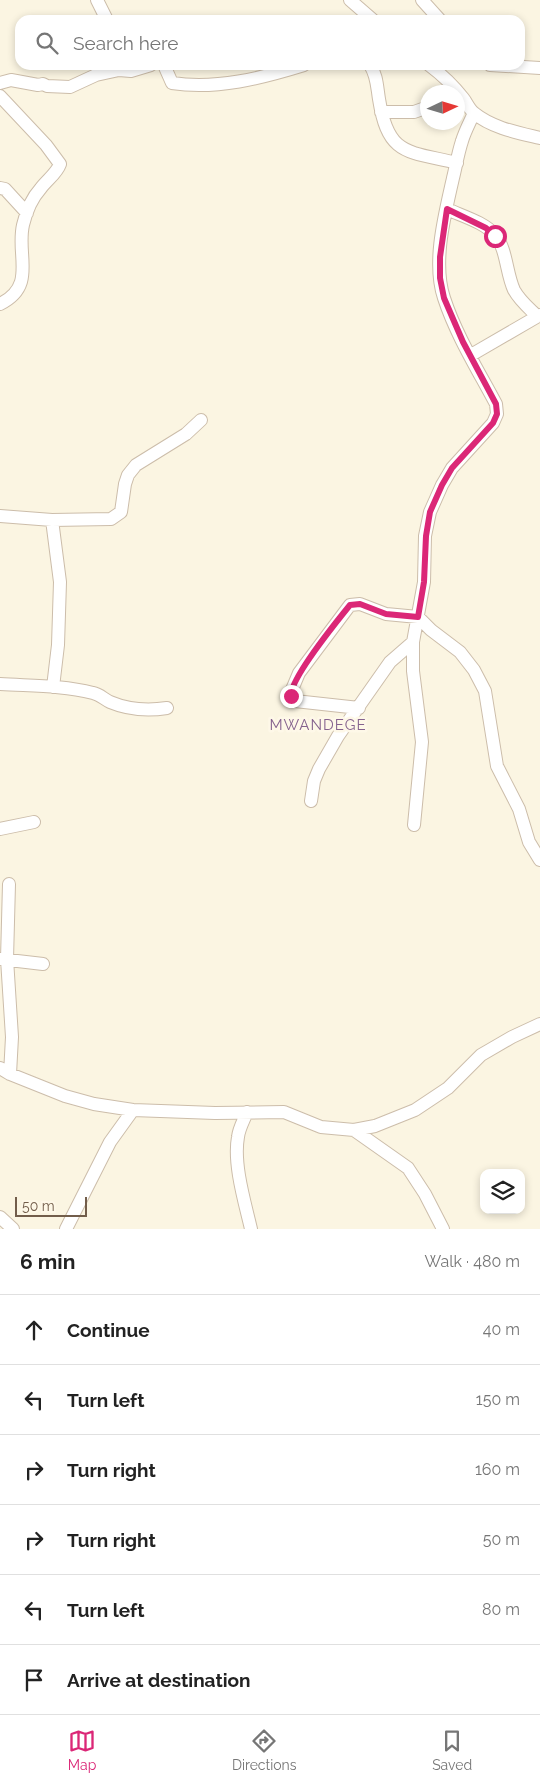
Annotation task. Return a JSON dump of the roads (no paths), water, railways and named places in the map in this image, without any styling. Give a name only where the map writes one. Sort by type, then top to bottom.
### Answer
[{"type":"street","points":[[97,0],[104,15]]},
{"type":"street","points":[[350,0],[365,15]]},
{"type":"street","points":[[422,0],[436,15]]},
{"type":"street","points":[[525,67],[540,68]]},
{"type":"street","points":[[0,83],[13,80],[38,85],[70,87],[96,75],[119,70]]},
{"type":"street","points":[[166,70],[172,83],[201,85],[260,78],[287,70]]},
{"type":"street","points":[[373,70],[381,112],[390,138],[402,148],[457,163]]},
{"type":"street","points":[[436,70],[450,85]]},
{"type":"street","points":[[0,96],[46,145],[60,164],[36,194],[27,213],[22,228],[22,278],[14,296],[0,304]]},
{"type":"street","points":[[465,103],[474,113],[489,122],[540,138]]},
{"type":"street","points":[[381,112],[414,112],[420,110]]},
{"type":"street","points":[[414,825],[422,742],[413,671],[413,642],[424,582],[426,536],[430,512],[452,468],[493,423],[497,414],[496,404],[463,342],[444,298],[440,278],[440,257],[447,209],[462,140],[474,113]]},
{"type":"street","points":[[0,188],[5,189],[27,213]]},
{"type":"street","points":[[447,209],[486,228],[495,236],[501,247],[514,289],[524,303],[538,316],[470,355]]},
{"type":"street","points":[[0,516],[52,520],[111,519],[117,516],[122,508],[125,484],[128,475],[136,465],[186,434],[201,420]]},
{"type":"street","points":[[52,520],[60,582],[58,644],[53,686]]},
{"type":"street","points":[[359,708],[295,701],[291,692],[299,673],[350,605],[360,604],[386,614],[418,617],[460,652],[474,670],[485,691],[497,766],[519,809],[529,842],[540,860]]},
{"type":"street","points":[[311,801],[314,781],[327,754],[390,662],[413,642]]},
{"type":"street","points":[[0,684],[53,686],[95,693],[118,705],[133,709],[167,708]]},
{"type":"street","points":[[0,829],[34,822]]},
{"type":"street","points":[[8,884],[4,959],[12,1037],[5,1071],[78,1101],[133,1110],[215,1113],[286,1112],[322,1127],[354,1130],[375,1126],[415,1110],[448,1088],[481,1055],[512,1037],[540,1024]]},
{"type":"street","points":[[4,959],[43,964]]},
{"type":"street","points":[[66,1229],[110,1142],[133,1110]]},
{"type":"street","points":[[247,1112],[239,1133],[237,1148],[242,1193],[251,1229]]},
{"type":"street","points":[[354,1130],[408,1168],[425,1194],[443,1229]]},
{"type":"street","points":[[0,1217],[13,1229]]},
{"type":"district","name":"MWANDEGE","points":[[318,725]]}]
